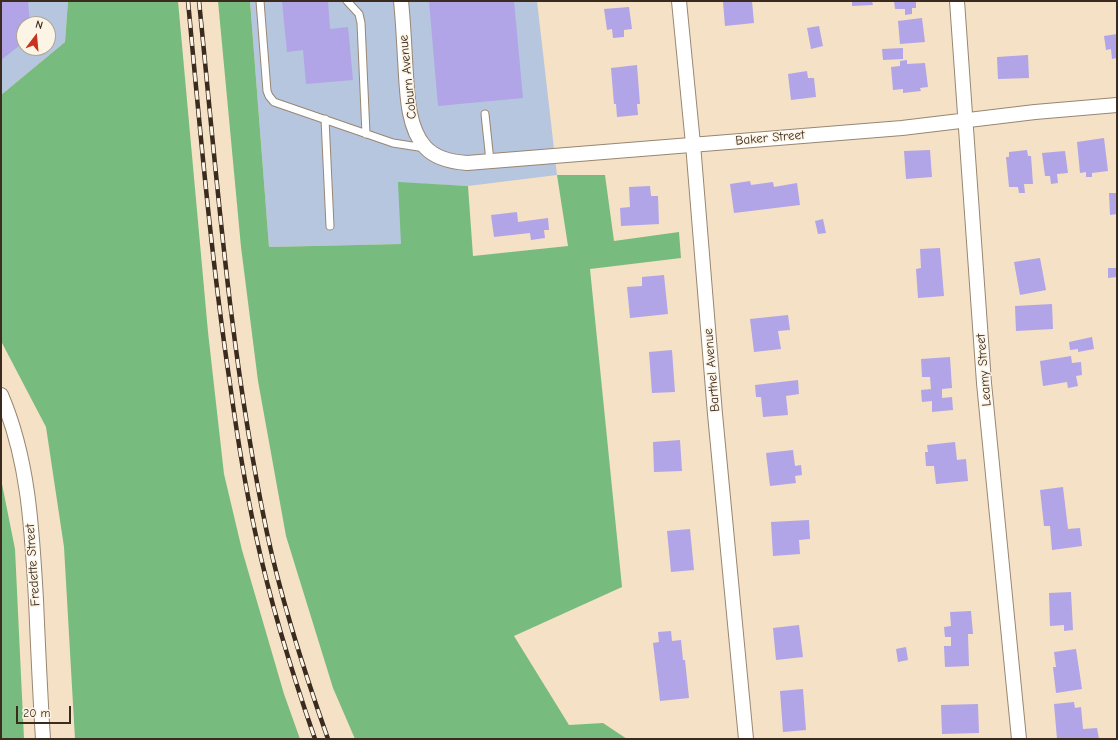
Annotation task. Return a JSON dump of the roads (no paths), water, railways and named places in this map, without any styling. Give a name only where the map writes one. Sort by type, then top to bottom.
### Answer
[{"type":"street","name":"Coburn Avenue","points":[[401,1],[411,118],[418,136],[427,149]]},
{"type":"street","name":"Barthel Avenue","points":[[679,1],[693,144],[715,414],[746,739]]},
{"type":"street","name":"Leamy Street","points":[[957,1],[984,382],[1019,739]]},
{"type":"street","name":"Baker Street","points":[[427,149],[434,155],[453,161],[490,161],[902,128],[1035,112],[1117,105]]},
{"type":"street","name":"Fredette Street","points":[[1,395],[19,450],[26,488],[33,547],[43,739]]},
{"type":"lane","points":[[260,1],[267,92],[274,102],[393,143],[427,149]]},
{"type":"lane","points":[[347,1],[359,14],[361,22],[366,134]]},
{"type":"lane","points":[[485,114],[490,161]]},
{"type":"lane","points":[[325,119],[330,226]]},
{"type":"railway","points":[[188,1],[212,241],[235,422],[252,517],[268,588],[290,664],[315,739]]},
{"type":"railway","points":[[199,1],[226,268],[243,401],[254,467],[279,585],[302,662],[328,739]]}]
